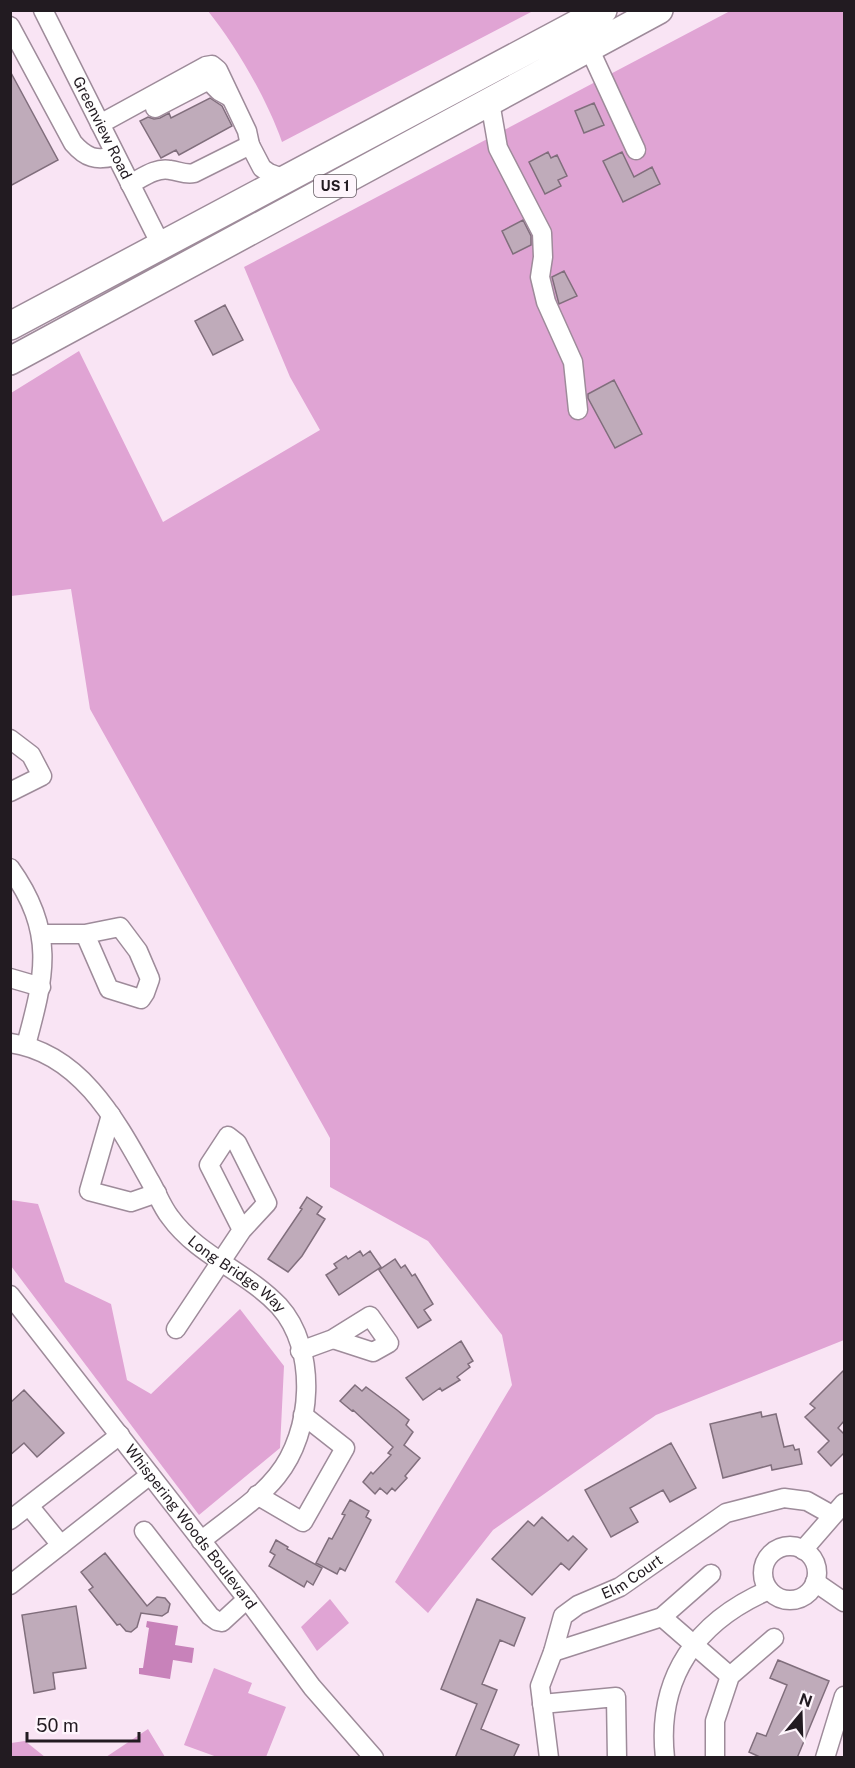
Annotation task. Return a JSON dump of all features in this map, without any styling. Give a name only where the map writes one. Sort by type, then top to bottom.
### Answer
[{"type":"highway","name":"US 1","points":[[10,326],[603,10]]},
{"type":"highway","name":"US 1","points":[[10,361],[659,10]]},
{"type":"street","name":"Greenview Road","points":[[43,10],[161,245]]},
{"type":"street","points":[[10,26],[73,143],[81,153],[91,158],[102,159],[115,156]]},
{"type":"street","points":[[590,48],[636,150]]},
{"type":"street","points":[[100,124],[209,65],[218,69],[262,168],[285,179]]},
{"type":"street","points":[[490,102],[498,148],[542,233],[543,257],[540,277],[546,302],[573,362],[578,410]]},
{"type":"street","points":[[130,184],[159,170],[169,169],[187,174],[194,173],[250,145]]},
{"type":"street","points":[[10,739],[31,755],[42,776],[10,792]]},
{"type":"street","points":[[10,868],[32,904],[44,951],[40,987],[18,1044]]},
{"type":"street","points":[[41,934],[85,934]]},
{"type":"street","points":[[10,978],[40,987]]},
{"type":"street","name":"Long Bridge Way","points":[[18,1044],[46,1053],[66,1065],[78,1076],[111,1114],[169,1216],[186,1236],[198,1247],[256,1286],[279,1307],[289,1321],[306,1373],[306,1401],[293,1450],[279,1474],[201,1541]]},
{"type":"street","points":[[111,1114],[89,1191],[131,1202],[157,1193]]},
{"type":"street","points":[[176,1329],[242,1230]]},
{"type":"street","name":"Whispering Woods Boulevard","points":[[10,1295],[247,1599],[312,1687],[374,1758]]},
{"type":"street","points":[[300,1351],[333,1339]]},
{"type":"street","points":[[257,1495],[303,1522],[345,1449],[303,1415]]},
{"type":"street","points":[[10,1520],[120,1435]]},
{"type":"street","points":[[10,1585],[150,1475]]},
{"type":"street","name":"Elm Court","points":[[549,1758],[540,1686],[553,1652],[562,1616],[578,1605],[620,1587],[726,1513],[784,1498],[838,1509]]},
{"type":"street","points":[[29,1506],[61,1545]]},
{"type":"street","points":[[803,1550],[838,1509]]},
{"type":"street","points":[[144,1532],[210,1617],[222,1622],[247,1599]]},
{"type":"street","points":[[784,1547],[796,1547],[803,1550],[813,1560],[816,1570],[815,1582],[809,1591],[795,1599],[783,1599],[769,1590],[764,1581],[764,1564],[770,1555],[784,1547]]},
{"type":"street","points":[[553,1652],[662,1617],[711,1574]]},
{"type":"street","points":[[815,1582],[844,1602]]},
{"type":"street","points":[[665,1758],[663,1730],[668,1698],[680,1668],[708,1628],[747,1600],[769,1590]]},
{"type":"street","points":[[662,1617],[730,1676]]},
{"type":"street","points":[[715,1758],[715,1721],[730,1676],[774,1638]]},
{"type":"street","points":[[825,1758],[844,1696]]},
{"type":"street","points":[[543,1704],[616,1697],[617,1758]]},
{"type":"shaded area","points":[[208,11],[533,11],[282,142],[268,108],[250,74]]},
{"type":"shaded area","points":[[730,11],[844,11],[844,1340],[656,1415],[493,1530],[428,1613],[395,1582],[512,1385],[502,1335],[428,1241],[330,1187],[330,1138],[90,709],[71,589],[11,596],[11,393],[79,351],[163,522],[320,430],[290,377],[244,267]]},
{"type":"shaded area","points":[[11,1200],[38,1204],[65,1282],[111,1304],[127,1380],[151,1394],[240,1309],[284,1366],[280,1448],[199,1515],[11,1266]]},
{"type":"shaded area","points":[[330,1599],[349,1623],[317,1651],[301,1627]]},
{"type":"shaded area","points":[[147,1621],[178,1626],[175,1645],[194,1648],[192,1663],[173,1660],[170,1679],[139,1674],[139,1668],[143,1668],[149,1628],[146,1627]]},
{"type":"shaded area","points":[[214,1668],[252,1683],[248,1693],[286,1707],[266,1757],[217,1757],[184,1745]]},
{"type":"shaded area","points":[[148,1729],[165,1757],[106,1757]]},
{"type":"shaded area","points":[[25,1741],[45,1757],[11,1757],[11,1743]]},
{"type":"building","points":[[10,71],[58,160],[10,186]]},
{"type":"building","points":[[210,98],[222,106],[232,126],[179,155],[176,150],[161,158],[140,121],[148,117],[160,118],[169,113],[171,118]]},
{"type":"building","points":[[594,103],[604,125],[584,133],[575,111]]},
{"type":"building","points":[[548,152],[551,158],[557,155],[567,176],[558,180],[561,186],[545,194],[529,162]]},
{"type":"building","points":[[622,152],[634,177],[652,167],[660,184],[623,202],[603,161]]},
{"type":"building","points":[[523,220],[531,236],[531,245],[513,254],[502,231]]},
{"type":"building","points":[[564,271],[577,296],[559,304],[552,277]]},
{"type":"building","points":[[225,305],[243,340],[213,355],[195,321]]},
{"type":"building","points":[[614,380],[642,434],[615,448],[588,398],[588,394]]},
{"type":"building","points":[[307,1197],[322,1207],[317,1214],[325,1219],[302,1256],[288,1272],[268,1259],[302,1209],[300,1208]]},
{"type":"building","points":[[360,1251],[363,1256],[370,1251],[381,1267],[339,1295],[326,1275],[337,1268],[334,1264]]},
{"type":"building","points":[[395,1259],[401,1268],[405,1265],[412,1276],[415,1274],[433,1304],[424,1310],[431,1320],[418,1328],[379,1270]]},
{"type":"building","points":[[461,1341],[473,1361],[468,1364],[470,1367],[457,1377],[460,1380],[442,1391],[440,1388],[423,1400],[406,1378]]},
{"type":"building","points":[[844,1370],[844,1421],[838,1428],[844,1434],[844,1453],[831,1466],[818,1452],[829,1441],[805,1417],[815,1408],[810,1404]]},
{"type":"building","points":[[355,1385],[362,1391],[366,1387],[397,1410],[409,1420],[406,1425],[413,1432],[404,1445],[420,1458],[405,1476],[407,1478],[395,1491],[392,1488],[387,1494],[380,1488],[375,1494],[363,1482],[391,1455],[388,1453],[393,1447],[340,1401]]},
{"type":"building","points":[[24,1390],[64,1433],[37,1457],[24,1443],[10,1455],[10,1403]]},
{"type":"building","points":[[761,1412],[762,1417],[776,1414],[784,1447],[793,1445],[795,1450],[799,1449],[802,1464],[772,1470],[771,1465],[723,1478],[710,1424]]},
{"type":"building","points":[[671,1443],[696,1488],[670,1502],[663,1490],[630,1508],[638,1522],[611,1537],[585,1490]]},
{"type":"building","points":[[350,1500],[369,1511],[366,1517],[371,1520],[345,1571],[340,1568],[337,1574],[316,1563],[329,1538],[332,1539],[345,1515],[342,1514]]},
{"type":"building","points":[[542,1517],[568,1541],[573,1536],[587,1549],[569,1570],[561,1563],[532,1595],[492,1559],[528,1521],[534,1526]]},
{"type":"building","points":[[276,1540],[288,1547],[287,1549],[322,1568],[313,1585],[307,1581],[304,1587],[269,1566],[275,1555],[270,1552]]},
{"type":"building","points":[[105,1553],[147,1606],[157,1597],[165,1598],[170,1604],[168,1612],[162,1616],[141,1613],[137,1627],[131,1632],[126,1631],[120,1624],[117,1625],[89,1590],[93,1587],[81,1572]]},
{"type":"building","points":[[477,1599],[525,1618],[514,1646],[500,1640],[482,1684],[497,1690],[481,1729],[519,1745],[513,1758],[455,1758],[477,1704],[441,1689]]},
{"type":"building","points":[[76,1606],[86,1668],[53,1673],[55,1689],[34,1693],[22,1615]]},
{"type":"building","points":[[778,1660],[829,1681],[797,1758],[762,1758],[749,1752],[757,1733],[766,1736],[787,1685],[770,1678]]}]
